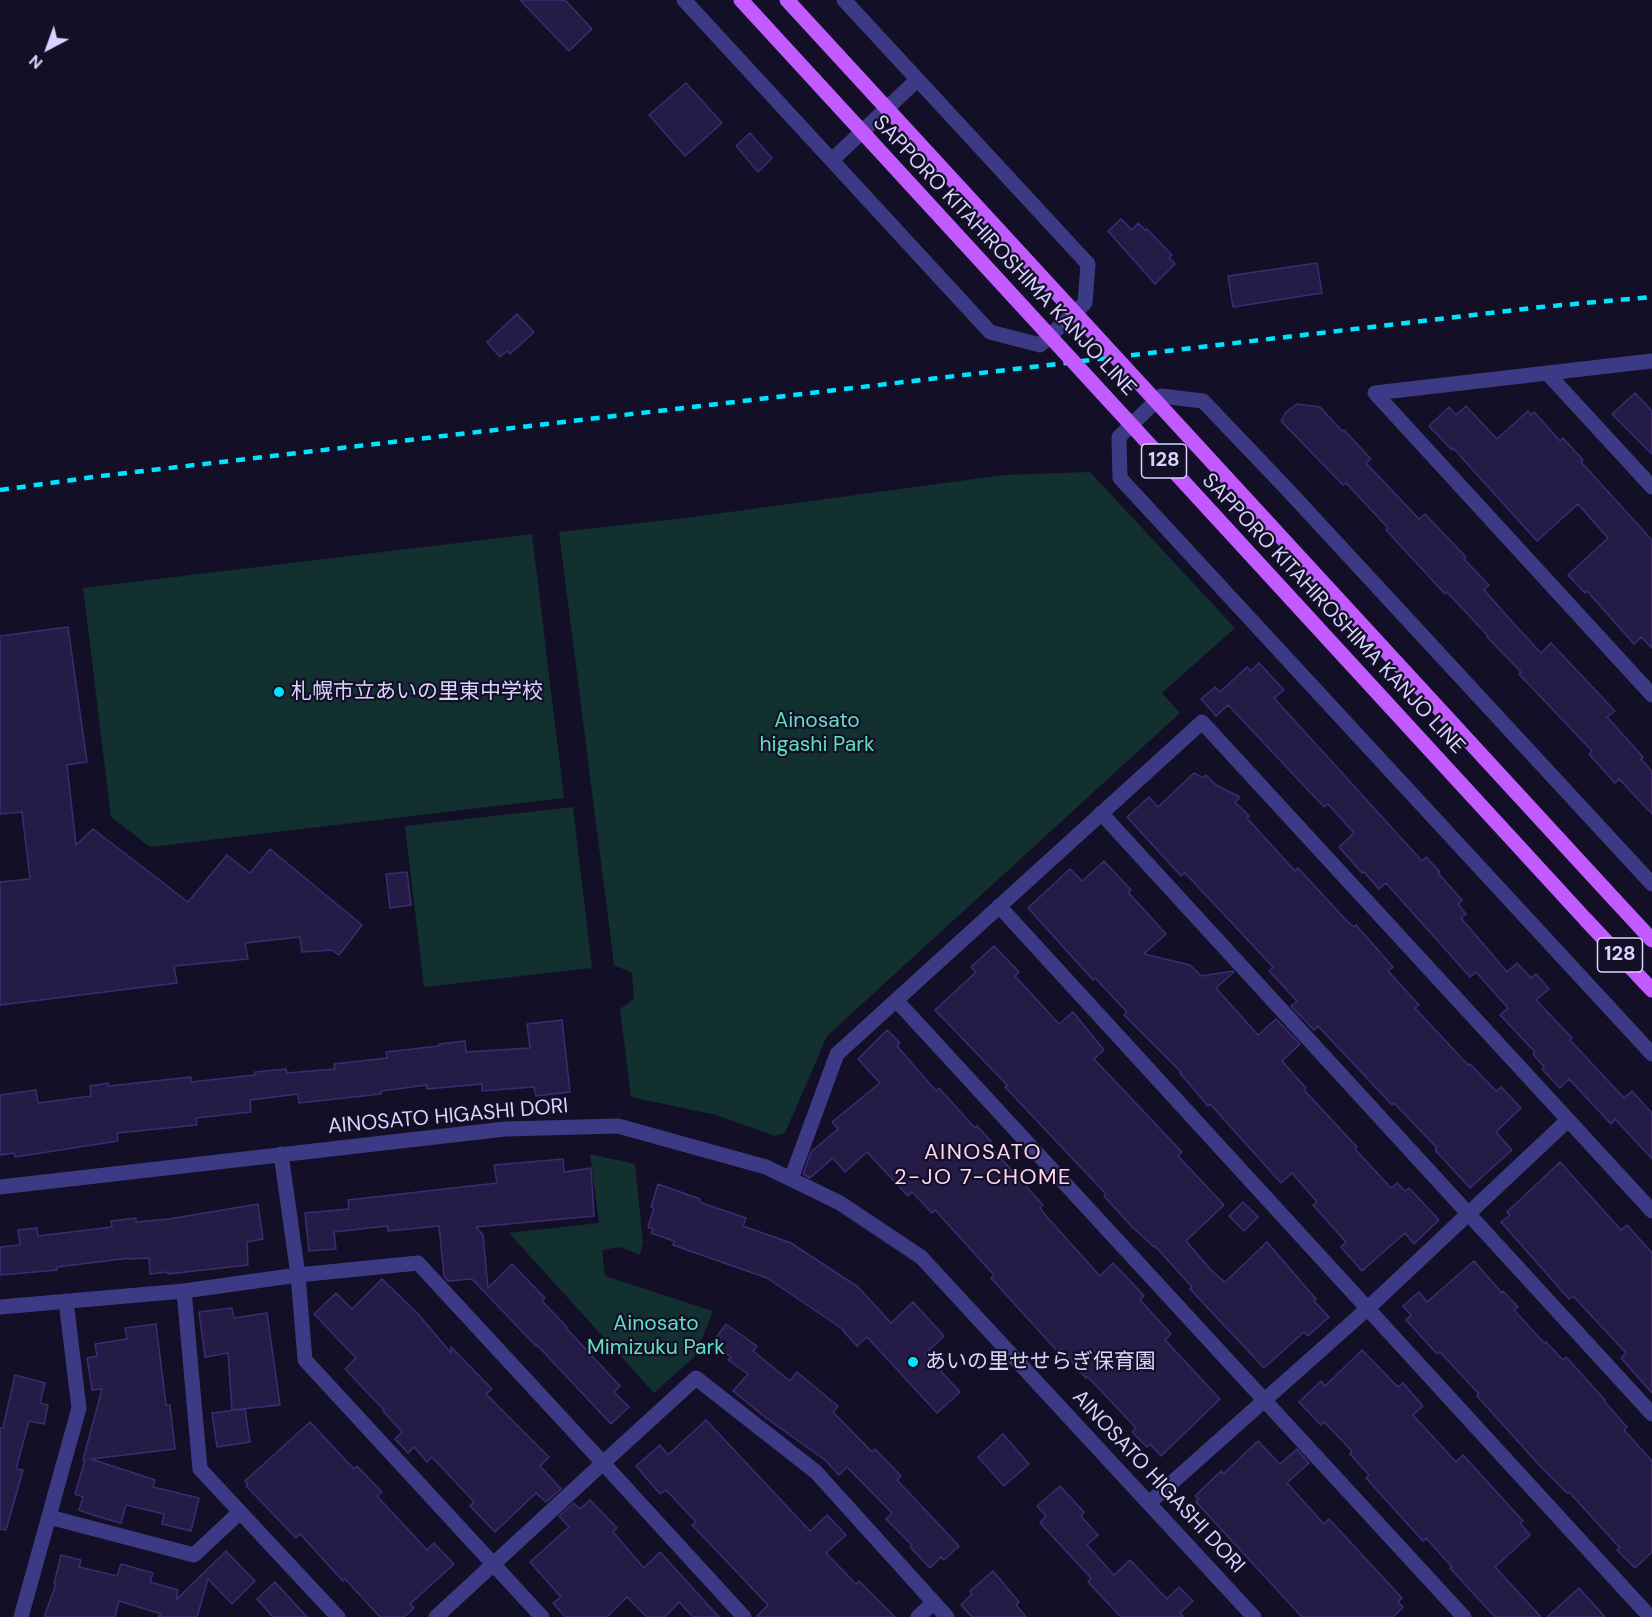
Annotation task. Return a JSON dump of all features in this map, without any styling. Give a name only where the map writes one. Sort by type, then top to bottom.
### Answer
[{"type":"main road","name":"SAPPORO KITAHIROSHIMA KANJO LINE","points":[[741,0],[1652,990]]},
{"type":"main road","name":"SAPPORO KITAHIROSHIMA KANJO LINE","points":[[787,0],[1652,940]]},
{"type":"street","points":[[684,0],[990,332],[1041,345],[1085,303],[1088,264],[844,0]]},
{"type":"street","points":[[832,160],[917,80]]},
{"type":"street","points":[[1652,360],[1375,393],[1652,695]]},
{"type":"street","points":[[1548,374],[1652,488]]},
{"type":"street","points":[[1652,884],[1203,401],[1161,396],[1119,437],[1120,478],[1652,1054]]},
{"type":"street","points":[[791,1179],[837,1054],[1202,722],[1652,1211]]},
{"type":"street","points":[[1101,813],[1652,1414]]},
{"type":"street","points":[[999,906],[1650,1617]]},
{"type":"street","points":[[896,1000],[1464,1617]]},
{"type":"street","points":[[1149,1503],[1367,1309],[1568,1120]]},
{"type":"street","name":"AINOSATO HIGASHI DORI","points":[[0,1188],[505,1129],[618,1126],[766,1167],[840,1203],[921,1257],[1254,1617]]},
{"type":"street","points":[[281,1154],[298,1275],[305,1360],[542,1617]]},
{"type":"street","points":[[0,1307],[184,1291],[298,1275],[418,1263],[744,1617]]},
{"type":"street","points":[[184,1291],[200,1469],[338,1617]]},
{"type":"street","points":[[21,1617],[79,1408],[66,1301]]},
{"type":"street","points":[[436,1617],[696,1378],[816,1472],[947,1617]]},
{"type":"street","points":[[49,1517],[194,1555],[240,1512]]},
{"type":"street","points":[[918,1617],[933,1603]]},
{"type":"green space","name":"Ainosato higashi Park","points":[[1090,472],[1235,628],[1162,693],[1180,713],[827,1036],[785,1133],[775,1136],[716,1115],[631,1097],[620,1009],[634,999],[632,973],[614,965],[559,532],[685,518],[1004,475]]},
{"type":"green space","points":[[532,534],[564,798],[150,847],[111,817],[83,588]]},
{"type":"green space","points":[[573,807],[592,968],[424,987],[405,826]]},
{"type":"green space","name":"Ainosato Mimizuku Park","points":[[590,1154],[635,1164],[643,1242],[640,1255],[620,1247],[602,1250],[605,1276],[713,1311],[695,1356],[654,1393],[509,1233],[599,1223]]},
{"type":"building","points":[[520,0],[565,0],[592,29],[569,51]]},
{"type":"building","points":[[686,83],[722,123],[685,156],[649,115]]},
{"type":"building","points":[[750,133],[772,158],[758,172],[736,146]]},
{"type":"building","points":[[1121,219],[1132,230],[1138,223],[1145,230],[1147,229],[1172,255],[1169,258],[1175,264],[1155,284],[1108,231]]},
{"type":"building","points":[[1317,263],[1322,293],[1233,307],[1228,276]]},
{"type":"building","points":[[517,314],[534,332],[510,354],[507,351],[500,357],[487,342]]},
{"type":"building","points":[[1635,393],[1652,411],[1652,454],[1612,414]]},
{"type":"building","points":[[1297,404],[1320,407],[1342,431],[1344,430],[1371,459],[1366,463],[1419,519],[1425,514],[1466,557],[1464,559],[1489,585],[1484,590],[1541,653],[1551,643],[1615,711],[1607,717],[1643,757],[1641,759],[1652,771],[1652,814],[1619,779],[1615,783],[1589,754],[1592,751],[1519,674],[1521,672],[1488,636],[1447,592],[1445,594],[1346,483],[1343,485],[1281,421],[1286,412]]},
{"type":"building","points":[[1466,406],[1497,439],[1528,411],[1531,415],[1534,412],[1560,441],[1563,438],[1583,460],[1581,462],[1652,540],[1652,648],[1641,637],[1634,644],[1587,591],[1585,593],[1568,575],[1608,538],[1578,504],[1537,541],[1453,448],[1452,450],[1429,426],[1449,407],[1456,415]]},
{"type":"building","points":[[68,627],[87,762],[67,765],[76,845],[93,829],[188,902],[227,855],[250,873],[270,849],[362,925],[339,955],[332,950],[302,952],[300,937],[245,943],[248,959],[174,966],[177,983],[0,1005],[0,882],[30,879],[22,812],[0,814],[0,636]]},
{"type":"building","points":[[1259,663],[1284,690],[1274,698],[1422,861],[1426,857],[1440,872],[1438,873],[1462,900],[1458,904],[1466,914],[1461,918],[1507,972],[1517,963],[1531,978],[1536,974],[1549,989],[1536,1000],[1624,1098],[1632,1091],[1652,1113],[1652,1159],[1615,1119],[1611,1124],[1569,1079],[1560,1088],[1542,1069],[1544,1067],[1533,1054],[1535,1052],[1500,1015],[1508,1008],[1476,972],[1470,977],[1386,883],[1379,889],[1364,872],[1362,873],[1339,847],[1354,833],[1328,804],[1324,807],[1228,705],[1216,716],[1201,699],[1215,687],[1220,692],[1247,667],[1251,671]]},
{"type":"building","points":[[1194,773],[1203,778],[1206,775],[1216,785],[1240,797],[1235,802],[1249,816],[1247,818],[1295,871],[1298,868],[1346,920],[1354,927],[1356,925],[1393,967],[1388,971],[1419,1005],[1415,1008],[1468,1065],[1470,1064],[1496,1091],[1501,1087],[1521,1108],[1496,1132],[1512,1150],[1470,1188],[1435,1150],[1437,1148],[1394,1103],[1392,1105],[1318,1026],[1314,1030],[1291,1006],[1297,1001],[1269,971],[1273,967],[1185,873],[1181,876],[1127,817],[1149,797],[1158,807]]},
{"type":"building","points":[[1104,861],[1131,890],[1128,892],[1166,934],[1144,954],[1190,965],[1201,976],[1233,971],[1216,988],[1258,1035],[1276,1019],[1300,1044],[1282,1061],[1306,1088],[1304,1090],[1391,1188],[1397,1183],[1405,1191],[1409,1188],[1439,1220],[1414,1244],[1405,1233],[1362,1271],[1341,1247],[1346,1242],[1313,1205],[1317,1202],[1292,1173],[1281,1183],[1210,1104],[1208,1106],[1181,1072],[1124,1015],[1127,1012],[1095,978],[1093,980],[1028,908],[1070,869],[1082,881]]},
{"type":"building","points":[[407,872],[411,905],[390,908],[386,874]]},
{"type":"building","points":[[994,946],[1019,972],[1015,976],[1059,1024],[1073,1012],[1104,1050],[1094,1059],[1182,1152],[1178,1156],[1224,1205],[1186,1241],[1211,1270],[1225,1282],[1267,1242],[1329,1317],[1308,1336],[1304,1332],[1264,1368],[1190,1289],[1192,1287],[1155,1246],[1132,1227],[1104,1196],[1106,1194],[935,1010],[976,972],[971,967]]},
{"type":"building","points":[[562,1020],[570,1092],[536,1096],[534,1087],[482,1091],[482,1084],[427,1089],[427,1085],[381,1091],[381,1094],[299,1103],[298,1094],[250,1100],[251,1112],[196,1118],[197,1125],[117,1133],[118,1141],[15,1157],[14,1153],[0,1155],[0,1095],[36,1090],[38,1103],[91,1096],[90,1086],[108,1083],[109,1086],[191,1077],[191,1082],[286,1069],[287,1073],[335,1069],[334,1064],[387,1058],[386,1052],[465,1041],[466,1052],[530,1048],[527,1024]]},
{"type":"building","points":[[887,1030],[900,1043],[897,1046],[936,1091],[939,1088],[975,1128],[977,1126],[991,1141],[988,1144],[1043,1205],[1040,1208],[1047,1217],[1100,1276],[1113,1263],[1144,1296],[1140,1300],[1171,1334],[1165,1340],[1220,1399],[1161,1456],[1150,1444],[1147,1447],[1132,1432],[1136,1428],[1088,1377],[1086,1378],[1060,1349],[1058,1352],[991,1278],[994,1275],[935,1210],[932,1213],[912,1192],[908,1196],[867,1152],[845,1172],[833,1158],[810,1178],[803,1174],[811,1152],[838,1129],[832,1122],[880,1083],[858,1059]]},
{"type":"building","points":[[563,1159],[564,1172],[591,1168],[594,1216],[476,1227],[483,1235],[488,1288],[512,1264],[545,1298],[542,1301],[620,1386],[614,1392],[629,1407],[611,1424],[472,1279],[448,1281],[444,1276],[439,1226],[388,1231],[387,1226],[334,1232],[336,1249],[309,1251],[305,1213],[349,1209],[348,1200],[497,1183],[494,1165]]},
{"type":"building","points":[[1560,1162],[1621,1230],[1627,1225],[1652,1253],[1652,1393],[1621,1358],[1626,1353],[1573,1296],[1569,1299],[1501,1222],[1510,1215],[1507,1212]]},
{"type":"building","points":[[658,1184],[700,1199],[699,1202],[746,1218],[743,1226],[791,1243],[858,1287],[891,1323],[913,1302],[944,1336],[925,1354],[960,1392],[937,1413],[867,1337],[857,1346],[844,1330],[767,1278],[673,1245],[674,1241],[651,1233],[653,1229],[648,1227]]},
{"type":"building","points":[[1243,1202],[1258,1217],[1244,1231],[1229,1216]]},
{"type":"building","points":[[258,1204],[263,1239],[247,1242],[248,1265],[150,1274],[149,1258],[130,1258],[57,1267],[57,1270],[0,1275],[0,1247],[20,1245],[18,1230],[37,1228],[38,1236],[112,1227],[111,1221],[136,1218],[136,1222],[169,1219]]},
{"type":"building","points":[[1474,1261],[1502,1293],[1503,1291],[1518,1307],[1514,1310],[1544,1343],[1546,1342],[1563,1360],[1566,1357],[1605,1400],[1627,1427],[1624,1430],[1652,1461],[1652,1552],[1635,1568],[1569,1492],[1567,1493],[1541,1467],[1477,1396],[1479,1394],[1440,1352],[1437,1354],[1406,1320],[1411,1315],[1403,1306],[1419,1292],[1427,1302]]},
{"type":"building","points":[[382,1279],[418,1314],[451,1353],[451,1347],[492,1389],[486,1394],[549,1457],[540,1466],[561,1489],[546,1502],[536,1493],[495,1532],[470,1506],[474,1502],[432,1457],[427,1462],[414,1447],[408,1453],[395,1439],[402,1432],[345,1369],[356,1358],[314,1314],[336,1293],[352,1309]]},
{"type":"building","points":[[232,1308],[234,1318],[267,1313],[280,1405],[232,1410],[228,1353],[205,1357],[199,1312]]},
{"type":"building","points":[[156,1324],[166,1405],[170,1405],[175,1449],[91,1459],[155,1480],[153,1487],[199,1498],[191,1531],[162,1524],[164,1514],[126,1505],[121,1523],[99,1517],[79,1510],[83,1497],[75,1494],[102,1389],[92,1390],[87,1358],[97,1356],[95,1344],[127,1339],[125,1328]]},
{"type":"building","points":[[726,1324],[757,1346],[753,1351],[790,1381],[797,1372],[838,1406],[833,1412],[872,1452],[875,1449],[901,1476],[897,1480],[959,1546],[944,1560],[941,1557],[930,1568],[910,1547],[912,1545],[886,1519],[892,1513],[847,1467],[839,1475],[825,1460],[766,1418],[733,1391],[748,1374],[728,1360],[731,1357],[712,1343]]},
{"type":"building","points":[[1362,1350],[1398,1387],[1403,1383],[1423,1406],[1413,1415],[1456,1462],[1463,1455],[1523,1521],[1520,1523],[1530,1535],[1495,1567],[1541,1617],[1495,1617],[1426,1538],[1423,1541],[1366,1478],[1369,1475],[1350,1454],[1352,1451],[1324,1422],[1321,1425],[1299,1402],[1321,1381],[1325,1386]]},
{"type":"building","points":[[15,1375],[45,1383],[40,1403],[48,1405],[44,1424],[29,1421],[16,1469],[23,1470],[6,1530],[0,1529],[0,1428],[3,1428]]},
{"type":"building","points":[[245,1409],[250,1442],[217,1447],[212,1413]]},
{"type":"building","points":[[706,1420],[810,1531],[827,1515],[846,1535],[826,1553],[856,1584],[859,1581],[895,1617],[756,1617],[768,1605],[692,1525],[696,1522],[666,1490],[660,1494],[636,1466],[660,1445],[668,1455]]},
{"type":"building","points":[[310,1422],[354,1469],[357,1466],[382,1492],[377,1496],[427,1550],[434,1543],[454,1564],[410,1604],[414,1608],[404,1617],[380,1617],[300,1534],[296,1538],[246,1486],[248,1484],[245,1481]]},
{"type":"building","points":[[1003,1434],[1029,1464],[1004,1486],[978,1457]]},
{"type":"building","points":[[1258,1441],[1280,1464],[1297,1449],[1309,1463],[1287,1483],[1324,1524],[1329,1519],[1402,1598],[1398,1602],[1403,1607],[1393,1617],[1302,1617],[1196,1502],[1198,1499],[1195,1496],[1221,1471],[1223,1474]]},
{"type":"building","points":[[1060,1486],[1084,1512],[1081,1516],[1098,1535],[1087,1545],[1114,1575],[1130,1560],[1167,1599],[1179,1587],[1193,1601],[1180,1613],[1184,1617],[1121,1617],[1088,1582],[1091,1578],[1040,1523],[1046,1516],[1037,1506]]},
{"type":"building","points":[[590,1500],[617,1528],[613,1532],[644,1568],[660,1552],[719,1617],[693,1617],[679,1602],[665,1617],[647,1617],[627,1597],[607,1617],[565,1617],[553,1603],[561,1597],[530,1562],[569,1527],[559,1516],[574,1503],[580,1509]]},
{"type":"building","points":[[226,1551],[255,1581],[232,1604],[208,1579],[197,1617],[158,1617],[161,1614],[119,1601],[115,1617],[44,1617],[56,1584],[54,1584],[61,1555],[81,1560],[79,1567],[117,1576],[121,1564],[153,1573],[150,1582],[178,1590],[176,1600]]},
{"type":"building","points":[[993,1571],[1019,1602],[1016,1605],[1026,1617],[972,1617],[961,1605],[972,1594],[970,1591]]},
{"type":"building","points":[[275,1582],[307,1617],[273,1617],[257,1599]]},
{"type":"building","points":[[1579,1588],[1605,1617],[1547,1617]]},
{"type":"railway","points":[[0,490],[101,476],[1541,307],[1652,297]]},
{"type":"place","name":"札幌市立あいの里東中学校","points":[[279,692]]},
{"type":"place","name":"あいの里せせらぎ保育園","points":[[913,1362]]},
{"type":"district","name":"AINOSATO 2-JO 7-CHOME","points":[[983,1166]]}]
